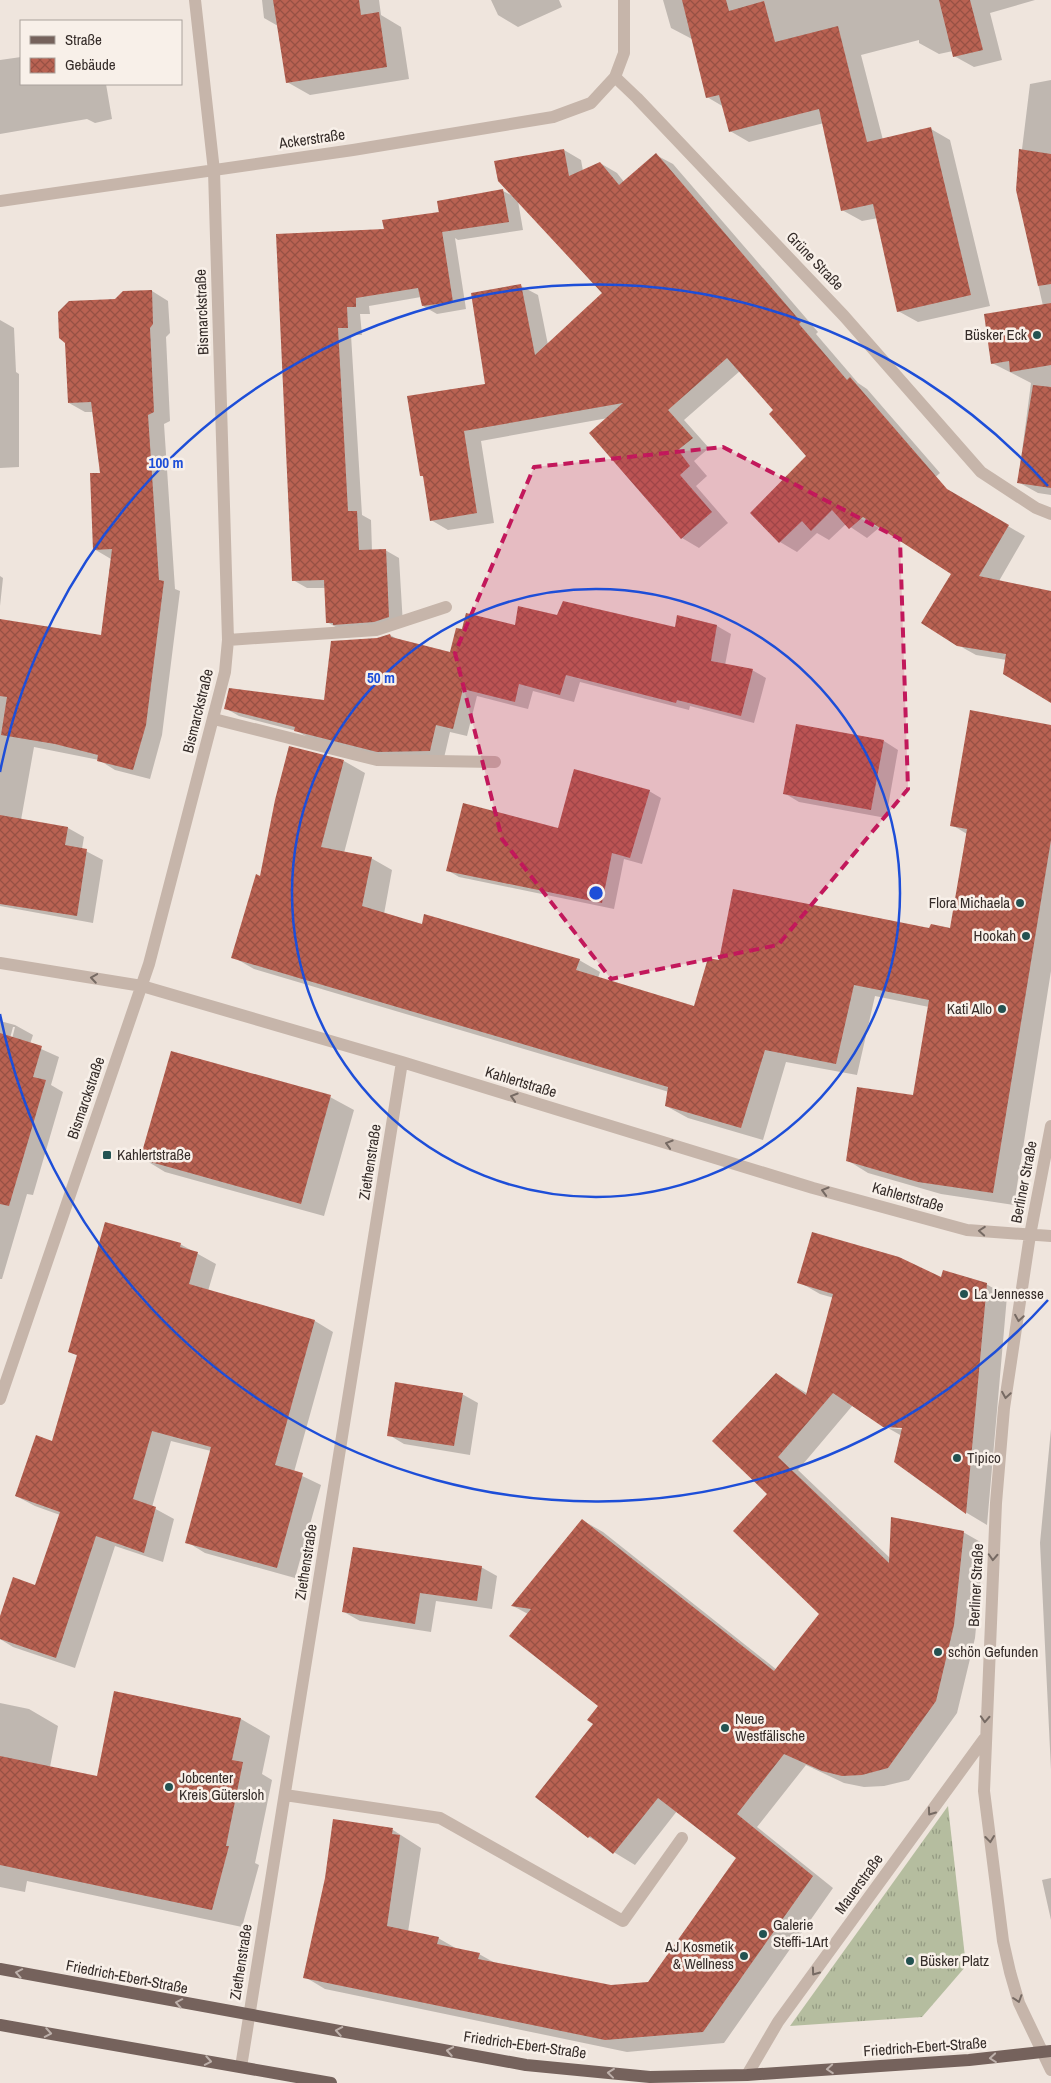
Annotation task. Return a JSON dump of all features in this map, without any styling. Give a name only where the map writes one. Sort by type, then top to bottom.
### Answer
[{"type":"main road","name":"Friedrich-Ebert-Straße","points":[[0,1969],[249,2016],[526,2065],[649,2080],[997,2058],[1046,2052]]},
{"type":"main road","points":[[0,2025],[331,2083]]},
{"type":"street","name":"Bismarckstraße","points":[[0,1399],[142,986],[225,672],[228,640],[214,170],[196,0]]},
{"type":"street","points":[[615,77],[624,53],[624,0]]},
{"type":"street","name":"Ackerstraße","points":[[0,201],[553,117],[591,103],[615,77]]},
{"type":"street","name":"Grüne Straße","points":[[615,77],[844,316],[981,472],[1036,508],[1051,514]]},
{"type":"street","points":[[228,640],[376,630],[446,607]]},
{"type":"street","points":[[214,719],[378,760],[495,762]]},
{"type":"street","name":"Kahlertstraße","points":[[0,963],[142,986],[402,1062],[813,1188],[967,1230],[1051,1236]]},
{"type":"street","name":"Ziethenstraße","points":[[241,2067],[402,1062]]},
{"type":"street","name":"Berliner Straße","points":[[1051,1126],[1030,1235],[1002,1437],[996,1503],[984,1739],[984,1791],[1003,1942],[1018,2003],[1046,2052],[1051,2070]]},
{"type":"street","name":"Mauerstraße","points":[[747,2075],[778,2022],[984,1739]]},
{"type":"street","points":[[285,1795],[440,1818],[623,1921],[682,1838]]},
{"type":"highlighted area","points":[[723,447],[900,539],[908,789],[778,945],[611,979],[502,839],[455,653],[534,467]]},
{"type":"green space","points":[[948,1806],[966,1966],[922,2017],[790,2026]]},
{"type":"building","points":[[273,0],[359,0],[361,15],[379,12],[387,67],[286,83]]},
{"type":"building","points":[[682,0],[726,0],[729,11],[764,1],[775,42],[838,26],[867,142],[931,127],[971,295],[897,312],[873,204],[841,211],[819,109],[729,132],[719,95],[706,98]]},
{"type":"building","points":[[939,0],[970,0],[983,50],[953,57]]},
{"type":"building","points":[[564,149],[569,176],[600,162],[619,185],[656,153],[801,322],[799,324],[847,380],[850,377],[947,489],[1009,525],[979,576],[1051,591],[1051,703],[1003,674],[1006,654],[957,646],[921,623],[951,574],[863,517],[849,529],[832,510],[811,531],[802,521],[779,543],[750,513],[806,456],[769,414],[773,410],[727,358],[668,410],[693,438],[678,450],[690,466],[680,475],[712,512],[681,539],[589,433],[623,403],[464,431],[477,513],[430,521],[423,476],[420,476],[407,396],[485,384],[471,293],[521,284],[535,355],[602,293],[498,181],[494,161]]},
{"type":"building","points":[[1019,149],[1051,154],[1051,284],[1038,286],[1016,190]]},
{"type":"building","points":[[503,189],[509,222],[442,232],[437,201]]},
{"type":"building","points":[[439,212],[453,302],[422,306],[418,288],[356,298],[356,307],[347,307],[348,328],[338,328],[348,511],[357,511],[359,550],[386,549],[389,617],[374,622],[333,625],[333,623],[326,623],[324,580],[292,581],[276,234],[384,229],[382,220]]},
{"type":"building","points":[[152,290],[153,324],[150,328],[154,412],[148,415],[159,580],[164,581],[146,725],[133,770],[97,761],[98,755],[55,744],[1,735],[7,697],[0,696],[0,619],[101,635],[112,549],[93,550],[90,473],[100,473],[91,402],[68,403],[65,343],[59,338],[58,312],[69,301],[115,299],[123,291]]},
{"type":"building","points":[[1051,303],[1051,365],[1010,372],[1009,361],[991,364],[984,314]]},
{"type":"building","points":[[1033,385],[1051,387],[1051,488],[1017,483]]},
{"type":"building","points":[[563,601],[675,627],[677,615],[717,625],[711,661],[753,669],[741,716],[677,700],[676,703],[566,675],[560,695],[519,684],[515,702],[463,689],[453,729],[436,725],[430,751],[377,752],[294,731],[295,727],[224,709],[229,688],[324,700],[331,641],[377,638],[390,634],[391,637],[450,652],[456,628],[462,629],[466,613],[515,625],[518,606],[557,615]]},
{"type":"building","points":[[970,710],[1051,725],[1051,840],[993,1193],[918,1182],[846,1161],[857,1087],[913,1095],[929,1000],[854,985],[836,1064],[765,1050],[741,1128],[665,1106],[668,1087],[231,958],[256,874],[260,876],[275,800],[289,746],[344,760],[321,847],[372,857],[362,906],[422,924],[424,914],[580,959],[576,970],[694,1006],[708,958],[719,960],[733,889],[929,928],[931,924],[950,928],[967,829],[950,826]]},
{"type":"building","points":[[796,724],[884,740],[871,810],[783,794]]},
{"type":"building","points":[[574,769],[650,790],[630,858],[612,853],[602,903],[446,871],[463,803],[558,828]]},
{"type":"building","points":[[0,815],[68,827],[65,845],[87,849],[77,916],[0,904]]},
{"type":"building","points":[[0,1033],[42,1046],[33,1077],[46,1080],[9,1206],[0,1204]]},
{"type":"building","points":[[171,1051],[331,1095],[301,1204],[140,1159]]},
{"type":"building","points":[[105,1222],[181,1243],[180,1247],[198,1252],[189,1284],[315,1320],[275,1465],[303,1473],[277,1568],[185,1543],[211,1447],[152,1431],[133,1499],[156,1507],[144,1553],[96,1536],[56,1658],[0,1639],[0,1616],[13,1577],[35,1585],[60,1512],[15,1496],[36,1435],[52,1441],[77,1355],[68,1352]]},
{"type":"building","points":[[812,1232],[899,1257],[941,1277],[943,1270],[987,1283],[966,1514],[894,1462],[902,1428],[883,1427],[833,1393],[778,1457],[889,1563],[891,1517],[964,1531],[954,1625],[936,1701],[888,1768],[862,1775],[842,1776],[822,1771],[784,1754],[737,1814],[813,1876],[703,2032],[605,2040],[303,1978],[325,1878],[333,1819],[393,1828],[392,1834],[400,1835],[387,1926],[439,1937],[437,1944],[480,1953],[478,1959],[611,1985],[648,1982],[736,1858],[658,1798],[613,1854],[590,1836],[588,1838],[535,1797],[593,1724],[587,1720],[598,1706],[509,1636],[531,1609],[511,1606],[582,1519],[774,1671],[819,1614],[733,1531],[767,1494],[712,1441],[776,1373],[806,1395],[833,1294],[797,1283]]},
{"type":"building","points":[[395,1382],[463,1393],[454,1446],[387,1436]]},
{"type":"building","points":[[353,1547],[482,1566],[477,1601],[420,1593],[415,1624],[342,1612]]},
{"type":"building","name":"Jobcenter Kreis Gütersloh","points":[[114,1691],[241,1718],[232,1760],[243,1762],[226,1846],[229,1846],[212,1910],[0,1865],[0,1756],[97,1776]]},
{"type":"place","name":"Büsker Eck","points":[[1037,335]]},
{"type":"place","name":"Flora Michaela","points":[[1020,903]]},
{"type":"place","name":"Hookah","points":[[1026,936]]},
{"type":"place","name":"Kati Allo","points":[[1002,1009]]},
{"type":"place","name":"Kahlertstraße","points":[[107,1155]]},
{"type":"place","name":"La Jennesse","points":[[964,1294]]},
{"type":"place","name":"Tipico","points":[[957,1458]]},
{"type":"place","name":"schön Gefunden","points":[[938,1652]]},
{"type":"place","name":"Neue Westfälische","points":[[725,1728]]},
{"type":"place","name":"Jobcenter Kreis Gütersloh","points":[[169,1787]]},
{"type":"place","name":"Galerie Steffi-1Art","points":[[763,1934]]},
{"type":"place","name":"AJ Kosmetik & Wellness","points":[[744,1956]]},
{"type":"place","name":"Büsker Platz","points":[[910,1961]]}]
